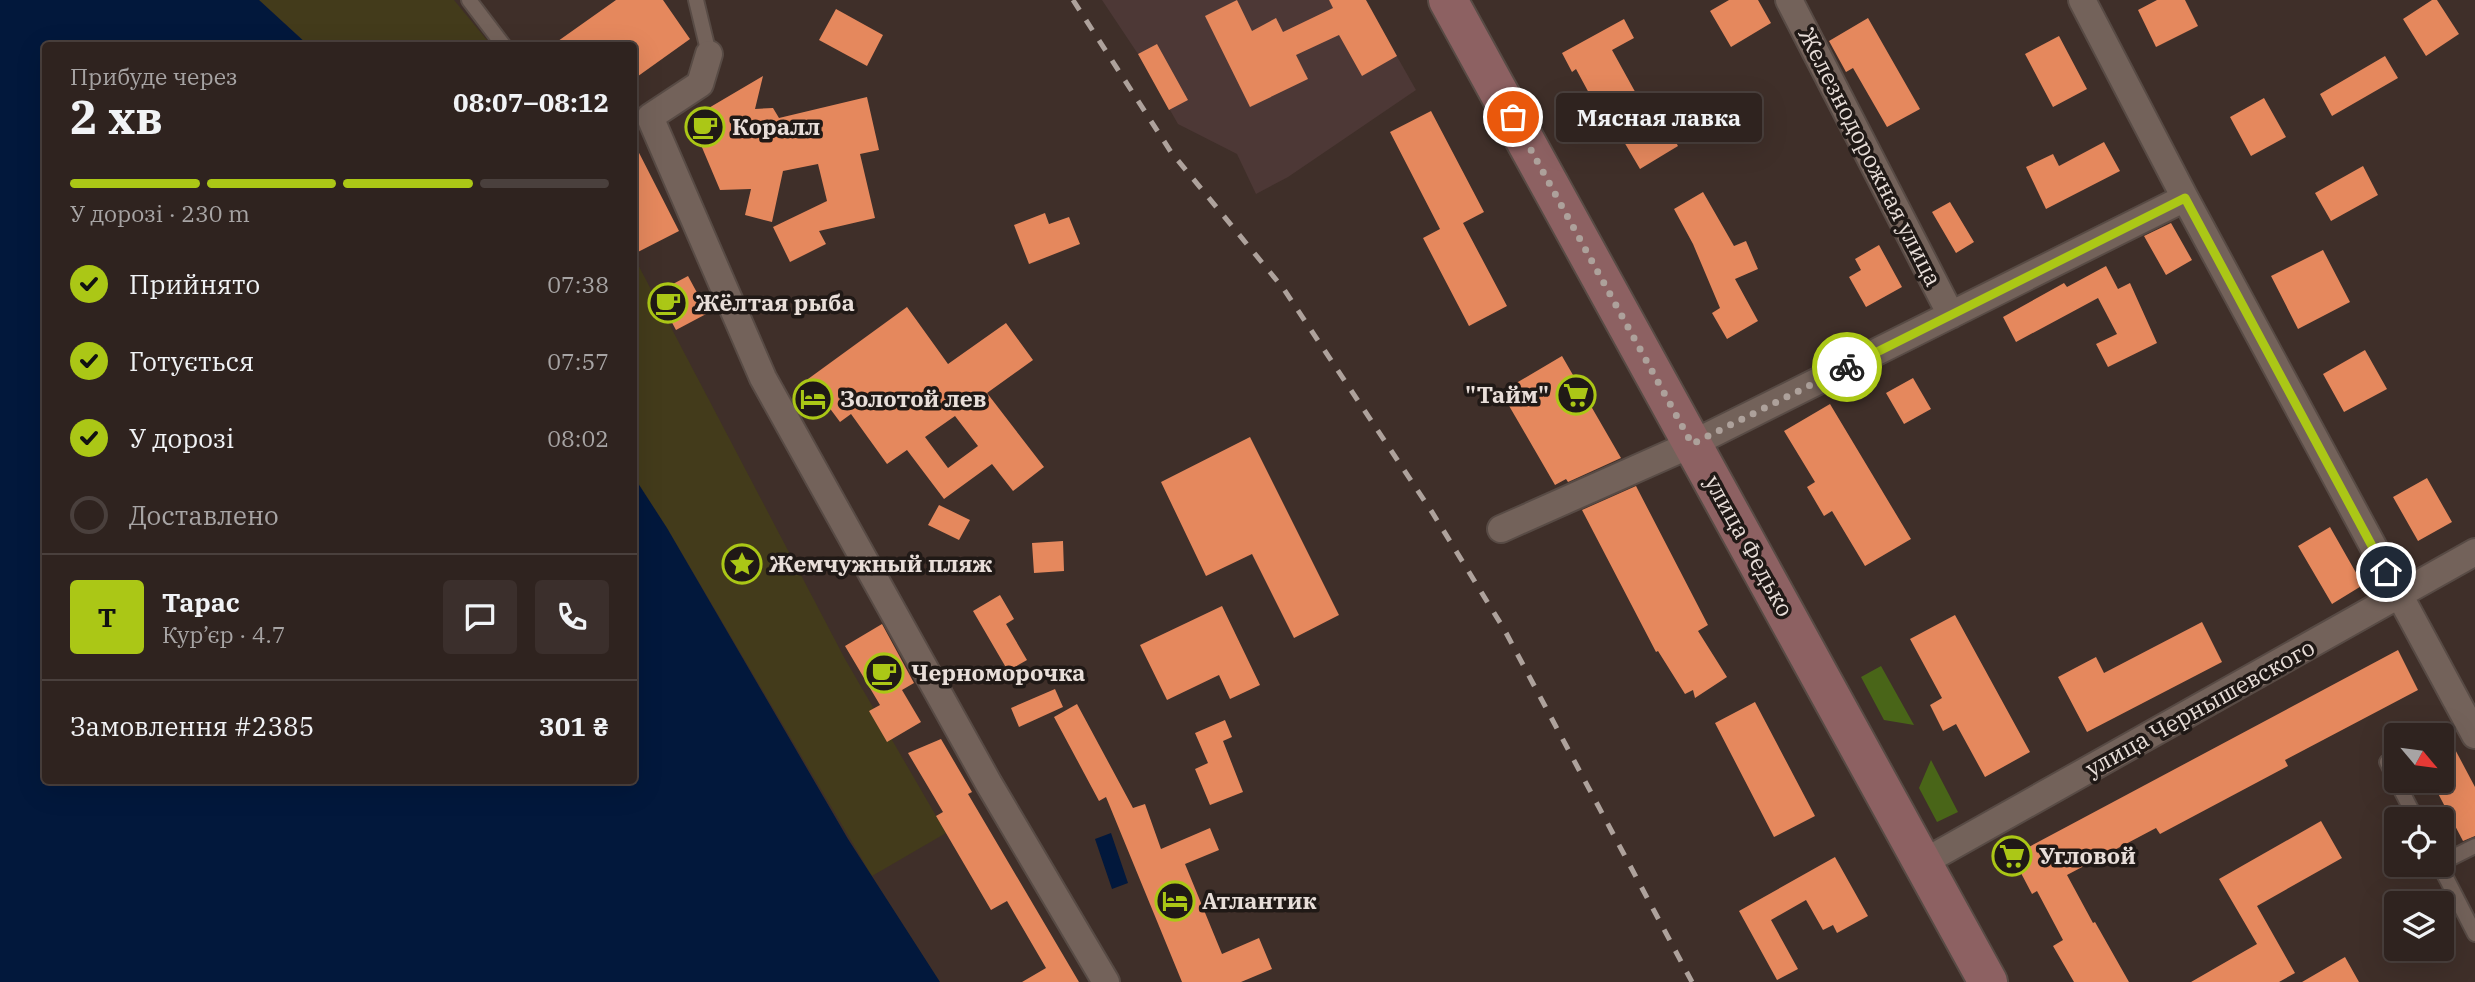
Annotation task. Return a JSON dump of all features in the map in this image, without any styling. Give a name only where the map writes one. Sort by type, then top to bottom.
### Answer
[{"type":"main road","name":"улица Федько","points":[[1448,0],[1988,982]]},
{"type":"street","name":"Железнодорожная улица","points":[[1789,0],[1951,315]]},
{"type":"street","points":[[2082,0],[2185,198],[2475,735]]},
{"type":"street","points":[[709,54],[700,84],[650,117],[655,129],[763,378],[989,784],[1106,982]]},
{"type":"street","points":[[1500,529],[1692,444],[2185,198]]},
{"type":"street","name":"улица Чернышевского","points":[[1924,862],[2475,552]]},
{"type":"lane","points":[[469,0],[501,42]]},
{"type":"lane","points":[[696,0],[709,54]]},
{"type":"lane","points":[[2454,857],[2475,846]]},
{"type":"lane","points":[[2446,877],[2475,934]]},
{"type":"shaded area","points":[[1102,0],[1365,0],[1416,90],[1288,177],[1256,194],[1237,154],[1178,124],[1138,54]]},
{"type":"green space","points":[[1881,666],[1914,725],[1884,720],[1861,677]]},
{"type":"green space","points":[[1931,760],[1958,812],[1937,822],[1919,788]]},
{"type":"sand","points":[[259,0],[454,0],[489,42],[305,42]]},
{"type":"sand","name":"Жемчужный пляж","points":[[637,263],[845,659],[946,833],[872,876],[637,482]]},
{"type":"water","points":[[0,0],[259,0],[305,42],[42,42],[42,784],[637,784],[637,482],[667,528],[848,839],[940,982],[0,982]]},
{"type":"water","points":[[1111,833],[1128,883],[1112,889],[1095,839]]},
{"type":"building","points":[[616,0],[663,0],[690,39],[637,77],[637,42],[557,42]]},
{"type":"building","points":[[1237,0],[1252,31],[1276,18],[1283,32],[1333,8],[1329,0],[1366,0],[1397,56],[1362,76],[1339,35],[1296,55],[1308,79],[1250,107],[1205,16]]},
{"type":"building","points":[[1729,0],[1758,0],[1771,23],[1731,47],[1710,11]]},
{"type":"building","points":[[2157,0],[2185,0],[2198,26],[2156,47],[2138,10]]},
{"type":"building","points":[[2432,0],[2437,0],[2459,34],[2426,56],[2403,19]]},
{"type":"building","points":[[836,9],[883,35],[867,66],[819,40]]},
{"type":"building","points":[[1868,18],[1920,109],[1887,127],[1853,68],[1846,72],[1829,41]]},
{"type":"building","points":[[1624,19],[1634,38],[1612,50],[1654,126],[1664,121],[1678,146],[1640,169],[1610,118],[1604,121],[1576,69],[1572,72],[1562,53]]},
{"type":"building","points":[[2059,36],[2087,89],[2053,107],[2025,54]]},
{"type":"building","points":[[1157,44],[1188,100],[1169,110],[1138,54]]},
{"type":"building","points":[[2385,56],[2398,78],[2332,116],[2320,94]]},
{"type":"building","points":[[763,76],[755,109],[773,108],[779,118],[867,97],[879,150],[860,154],[875,218],[819,231],[826,244],[790,262],[773,227],[827,201],[818,164],[783,171],[772,222],[745,215],[751,189],[720,190],[690,119]]},
{"type":"building","points":[[2264,98],[2286,137],[2251,156],[2230,117]]},
{"type":"building","points":[[1431,111],[1484,212],[1463,223],[1507,306],[1469,326],[1423,238],[1440,229],[1390,132]]},
{"type":"building","points":[[2104,142],[2120,171],[2046,209],[2026,167],[2053,154],[2059,166]]},
{"type":"building","points":[[637,149],[679,231],[637,252]]},
{"type":"building","points":[[2363,166],[2378,195],[2331,221],[2315,193]]},
{"type":"building","points":[[1703,192],[1734,246],[1746,241],[1758,269],[1735,279],[1758,321],[1727,339],[1712,313],[1720,308],[1693,244],[1674,209]]},
{"type":"building","points":[[1950,202],[1974,242],[1956,253],[1932,212]]},
{"type":"building","points":[[1045,213],[1049,224],[1069,217],[1080,244],[1029,264],[1014,225]]},
{"type":"building","points":[[2171,223],[2192,260],[2166,275],[2144,236]]},
{"type":"building","points":[[1879,245],[1902,287],[1866,307],[1849,277],[1861,270],[1855,259]]},
{"type":"building","points":[[2323,250],[2350,302],[2298,329],[2271,276]]},
{"type":"building","points":[[2106,266],[2118,289],[2130,283],[2157,343],[2108,367],[2096,344],[2117,334],[2098,298],[2016,342],[2003,317],[2064,283],[2067,287]]},
{"type":"building","points":[[688,276],[708,313],[676,330],[656,293]]},
{"type":"building","points":[[907,307],[948,364],[1006,323],[1033,360],[987,393],[1044,467],[1013,491],[992,464],[944,499],[907,450],[887,464],[851,414],[840,422],[808,379]],"holes":[[[955,416],[978,446],[948,468],[925,437]]]},
{"type":"building","points":[[2365,350],[2387,389],[2344,412],[2323,374]]},
{"type":"building","points":[[1562,356],[1621,458],[1568,482],[1566,479],[1555,485],[1501,392]]},
{"type":"building","points":[[1913,378],[1931,409],[1904,424],[1886,393]]},
{"type":"building","points":[[1830,404],[1911,539],[1865,566],[1832,511],[1824,516],[1807,487],[1815,482],[1784,431]]},
{"type":"building","points":[[1250,437],[1339,615],[1294,638],[1252,554],[1206,576],[1161,482]]},
{"type":"building","points":[[2427,478],[2452,522],[2418,541],[2393,497]]},
{"type":"building","points":[[1636,486],[1708,625],[1698,631],[1727,677],[1695,698],[1693,690],[1685,694],[1658,651],[1656,652],[1582,510]]},
{"type":"building","points":[[939,505],[970,520],[959,540],[928,525]]},
{"type":"building","points":[[2330,527],[2363,585],[2332,604],[2298,546]]},
{"type":"building","points":[[1063,541],[1064,571],[1034,573],[1032,543]]},
{"type":"building","points":[[1000,595],[1014,619],[1006,624],[1027,660],[1008,671],[973,611]]},
{"type":"building","points":[[1222,606],[1260,685],[1230,699],[1219,675],[1167,700],[1140,645]]},
{"type":"building","points":[[1955,615],[2030,752],[1985,777],[1956,724],[1943,731],[1930,705],[1942,698],[1910,639]]},
{"type":"building","points":[[2202,622],[2222,662],[2087,732],[2058,677],[2096,657],[2104,673]]},
{"type":"building","points":[[882,624],[914,683],[902,690],[921,722],[887,742],[869,711],[880,705],[845,646]]},
{"type":"building","points":[[2398,650],[2418,690],[2285,760],[2288,766],[2160,834],[2156,828],[2067,875],[2129,982],[2074,982],[2053,946],[2063,940],[2037,891],[2032,894],[2012,856]]},
{"type":"building","points":[[1055,689],[1063,707],[1019,727],[1011,708]]},
{"type":"building","points":[[1755,702],[1815,816],[1774,837],[1715,723]]},
{"type":"building","name":"Атлантик","points":[[1077,704],[1133,808],[1145,804],[1161,849],[1210,828],[1219,850],[1185,864],[1222,954],[1259,938],[1272,969],[1241,982],[1182,982],[1106,797],[1099,801],[1054,717]]},
{"type":"building","points":[[1225,720],[1232,737],[1223,741],[1243,792],[1210,805],[1195,769],[1208,763],[1195,733]]},
{"type":"building","points":[[941,739],[972,792],[968,794],[1079,982],[1022,982],[1046,968],[1007,901],[991,910],[936,816],[943,812],[908,753]]},
{"type":"building","points":[[2454,747],[2475,787],[2475,836],[2463,841],[2454,824],[2454,807],[2445,807],[2438,793],[2454,793]]},
{"type":"building","points":[[2321,821],[2342,858],[2257,906],[2295,973],[2279,982],[2191,982],[2257,944],[2219,879]]},
{"type":"building","points":[[1835,857],[1868,916],[1837,933],[1833,925],[1823,930],[1806,900],[1771,920],[1798,969],[1777,980],[1739,911]]},
{"type":"building","points":[[2345,957],[2359,982],[2302,982]]},
{"type":"railway","points":[[1073,0],[1171,152],[1283,288],[1432,512],[1504,629],[1692,982]]},
{"type":"way so far","points":[[1513,117],[1692,444],[1847,367]]},
{"type":"place","name":"Мясная лавка","points":[[1513,117]]},
{"type":"place","name":"Коралл","points":[[705,127]]},
{"type":"place","name":"Жёлтая рыба","points":[[668,303]]},
{"type":"place","name":"\"Тайм\"","points":[[1576,395]]},
{"type":"place","name":"Золотой лев","points":[[813,399]]},
{"type":"place","name":"Жемчужный пляж","points":[[742,564]]},
{"type":"place","name":"Черноморочка","points":[[884,673]]},
{"type":"place","name":"Угловой","points":[[2012,856]]},
{"type":"place","name":"Атлантик","points":[[1175,901]]},
{"type":"route","points":[[1847,367],[2185,198],[2386,572]]}]
